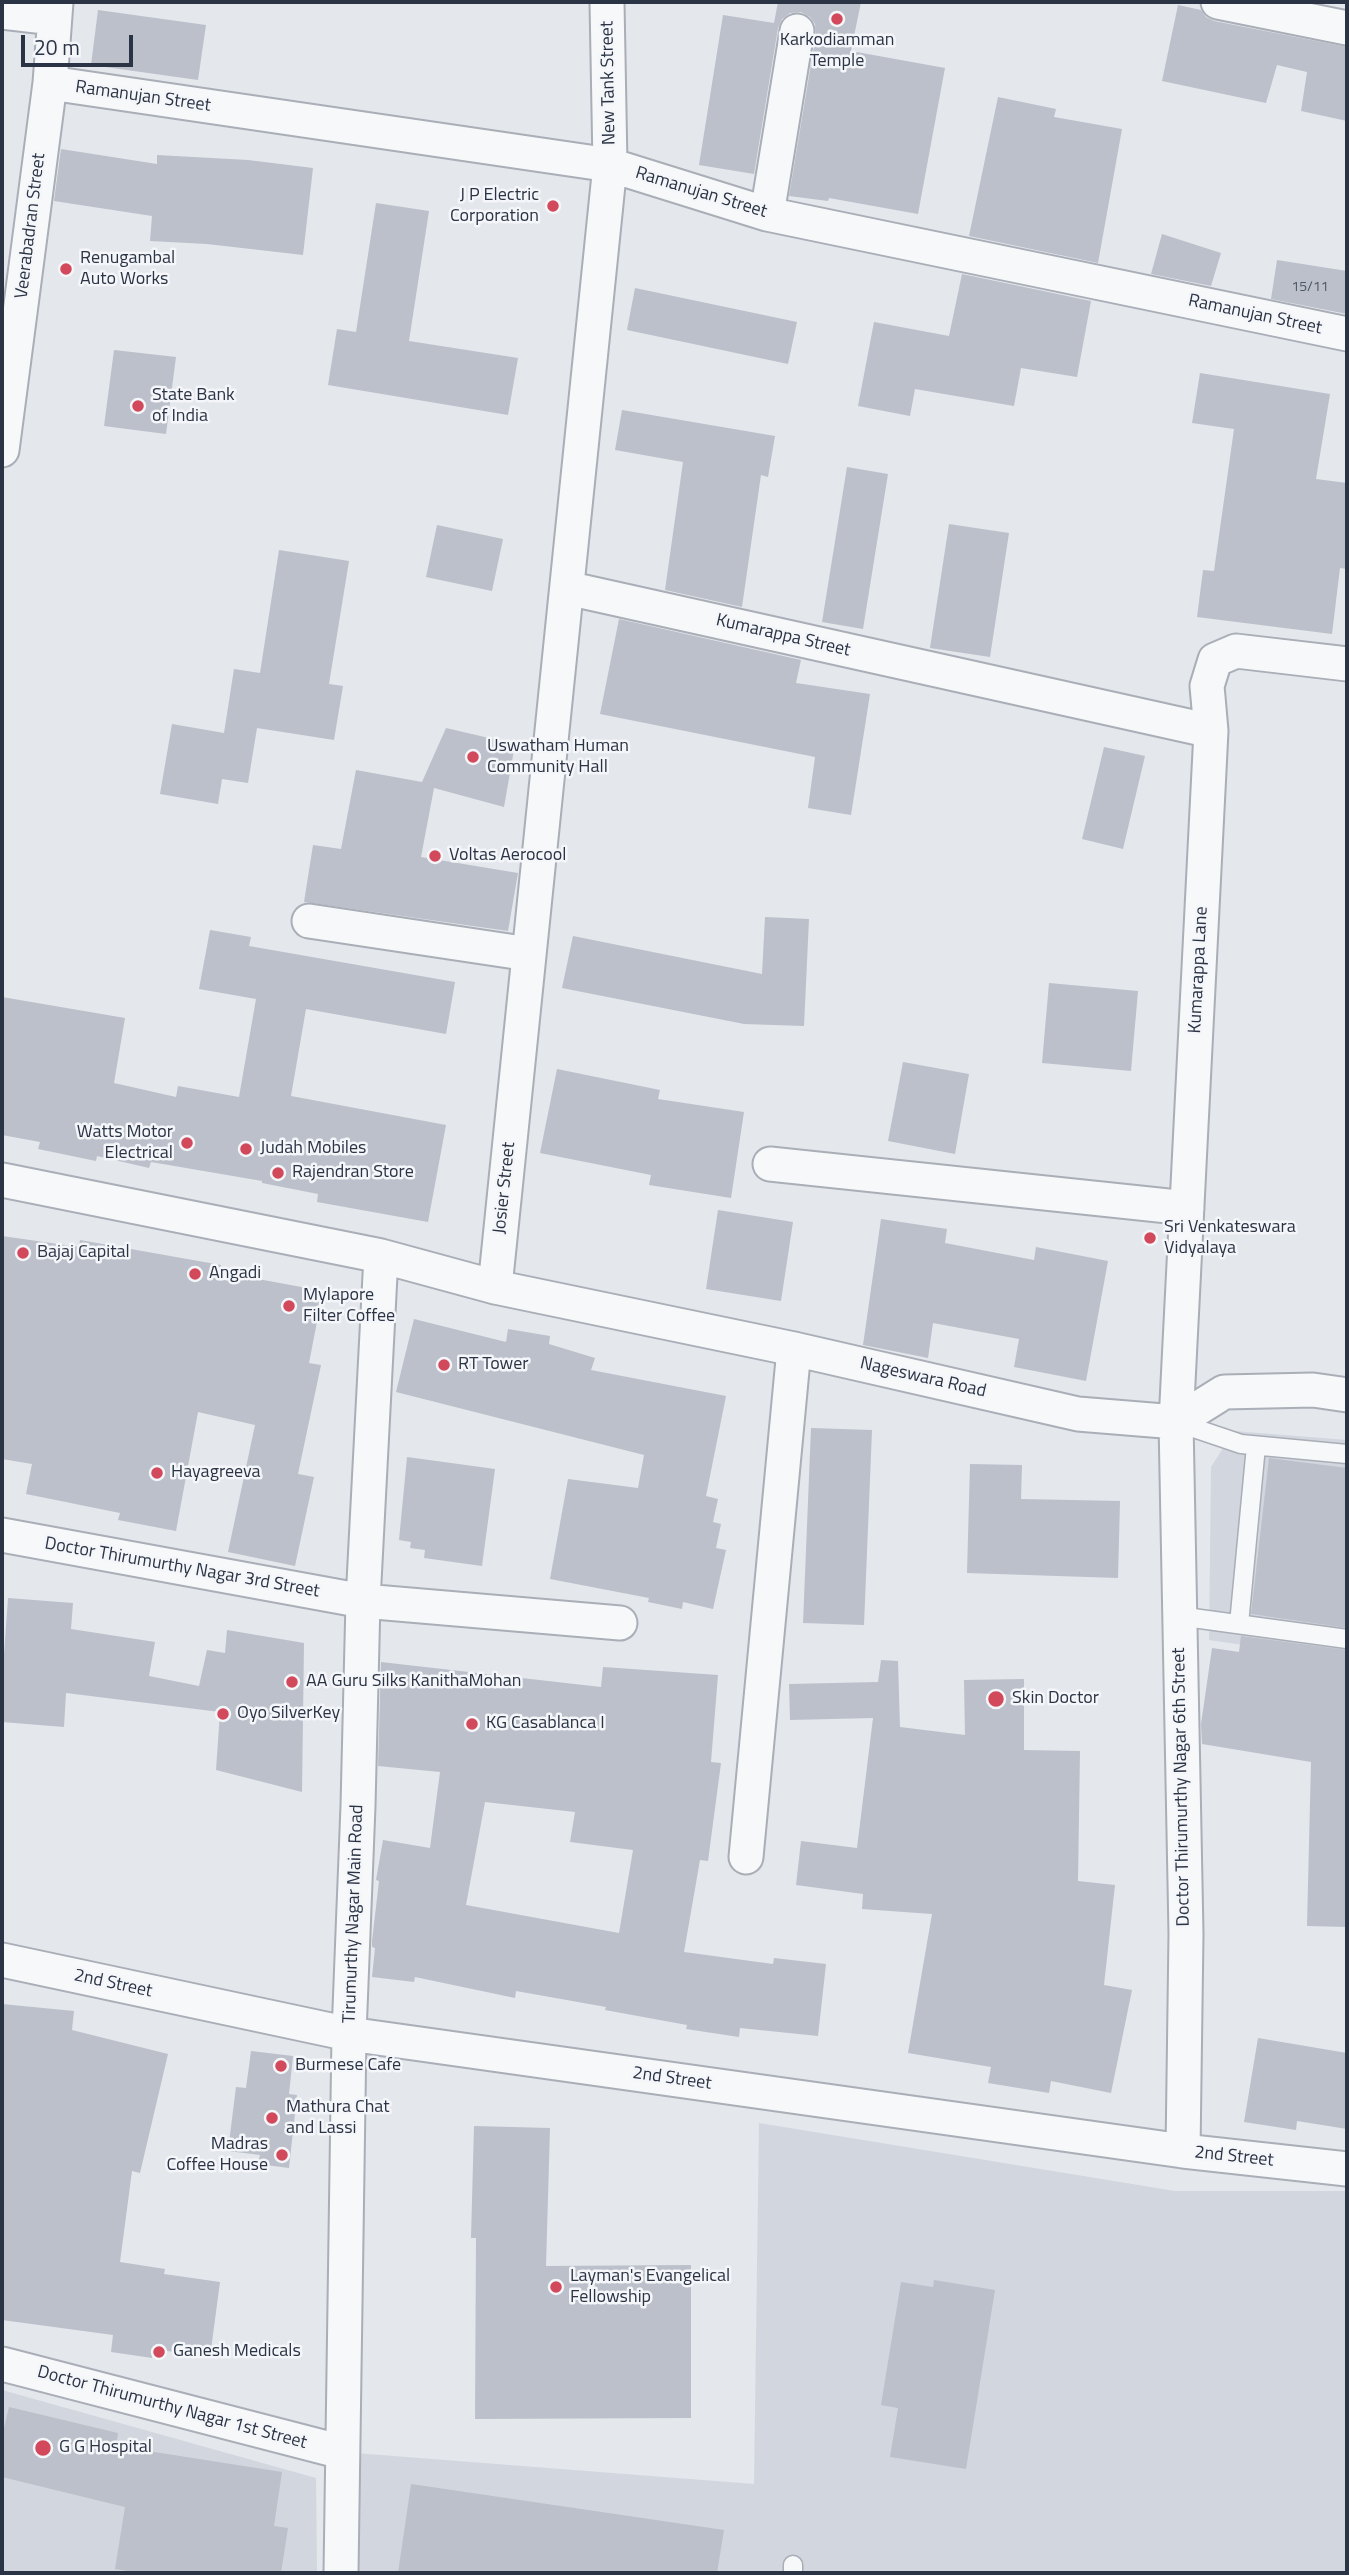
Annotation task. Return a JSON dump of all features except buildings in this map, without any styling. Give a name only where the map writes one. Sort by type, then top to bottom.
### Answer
[{"type":"street","name":"New Tank Street","points":[[607,2],[610,165]]},
{"type":"street","points":[[1218,2],[1347,28]]},
{"type":"street","points":[[2,12],[55,10]]},
{"type":"street","name":"Veerabadran Street","points":[[2,450],[50,83],[55,10]]},
{"type":"street","points":[[767,214],[797,31]]},
{"type":"street","name":"Ramanujan Street","points":[[50,83],[610,165],[767,214],[1347,334]]},
{"type":"street","points":[[566,588],[610,165]]},
{"type":"street","name":"Kumarappa Street","points":[[566,588],[1211,732]]},
{"type":"street","name":"Josier Street","points":[[495,1287],[566,588]]},
{"type":"street","points":[[1211,732],[1208,685],[1215,660],[1236,651],[1347,663]]},
{"type":"street","name":"Kumarappa Lane","points":[[1176,1422],[1211,732]]},
{"type":"street","points":[[309,921],[528,954]]},
{"type":"street","points":[[770,1164],[1187,1208]]},
{"type":"street","points":[[2,1180],[381,1256],[495,1287]]},
{"type":"street","name":"Tirumurthy Nagar Main Road","points":[[341,2573],[349,2034],[363,1601],[381,1256]]},
{"type":"street","name":"Nageswara Road","points":[[495,1287],[794,1349],[1078,1414],[1176,1422]]},
{"type":"street","points":[[746,1857],[794,1349]]},
{"type":"street","points":[[1176,1422],[1224,1392],[1313,1390],[1347,1395]]},
{"type":"street","name":"Doctor Thirumurthy Nagar 6th Street","points":[[1176,1422],[1186,1934],[1184,2151]]},
{"type":"street","name":"Doctor Thirumurthy Nagar 3rd Street","points":[[2,1535],[363,1601],[620,1623]]},
{"type":"street","name":"2nd Street","points":[[2,1960],[349,2034],[1184,2151],[1347,2169]]},
{"type":"street","name":"Doctor Thirumurthy Nagar 1st Street","points":[[2,2364],[342,2452]]},
{"type":"lane","points":[[1176,1422],[1241,1444],[1347,1454]]},
{"type":"lane","points":[[1239,1624],[1256,1446]]},
{"type":"lane","points":[[1178,1616],[1347,1639]]},
{"type":"shaded area","points":[[1234,1431],[1347,1440],[1347,1660],[1209,1640],[1211,1467]]},
{"type":"shaded area","points":[[759,2123],[1175,2191],[1347,2191],[1347,2573],[351,2573],[342,2452],[754,2484]]},
{"type":"shaded area","points":[[2,2390],[316,2478],[317,2573],[2,2573]]},
{"type":"place","name":"Karkodiamman Temple","points":[[837,19]]},
{"type":"place","name":"J P Electric Corporation","points":[[553,206]]},
{"type":"place","name":"Renugambal Auto Works","points":[[66,269]]},
{"type":"place","name":"State Bank of India","points":[[138,406]]},
{"type":"place","name":"Uswatham Human Community Hall","points":[[473,757]]},
{"type":"place","name":"Voltas Aerocool","points":[[435,856]]},
{"type":"place","name":"Watts Motor Electrical","points":[[187,1143]]},
{"type":"place","name":"Judah Mobiles","points":[[246,1149]]},
{"type":"place","name":"Rajendran Store","points":[[278,1173]]},
{"type":"place","name":"Sri Venkateswara Vidyalaya","points":[[1150,1238]]},
{"type":"place","name":"Bajaj Capital","points":[[23,1253]]},
{"type":"place","name":"Angadi","points":[[195,1274]]},
{"type":"place","name":"Mylapore Filter Coffee","points":[[289,1306]]},
{"type":"place","name":"RT Tower","points":[[444,1365]]},
{"type":"place","name":"Hayagreeva","points":[[157,1473]]},
{"type":"place","name":"AA Guru Silks KanithaMohan","points":[[292,1682]]},
{"type":"place","name":"Skin Doctor","points":[[996,1699]]},
{"type":"place","name":"Oyo SilverKey","points":[[223,1714]]},
{"type":"place","name":"KG Casablanca I","points":[[472,1724]]},
{"type":"place","name":"Burmese Cafe","points":[[281,2066]]},
{"type":"place","name":"Mathura Chat and Lassi","points":[[272,2118]]},
{"type":"place","name":"Madras Coffee House","points":[[282,2155]]},
{"type":"place","name":"Layman's Evangelical Fellowship","points":[[556,2287]]},
{"type":"place","name":"Ganesh Medicals","points":[[159,2352]]},
{"type":"place","name":"G G Hospital","points":[[43,2448]]}]
